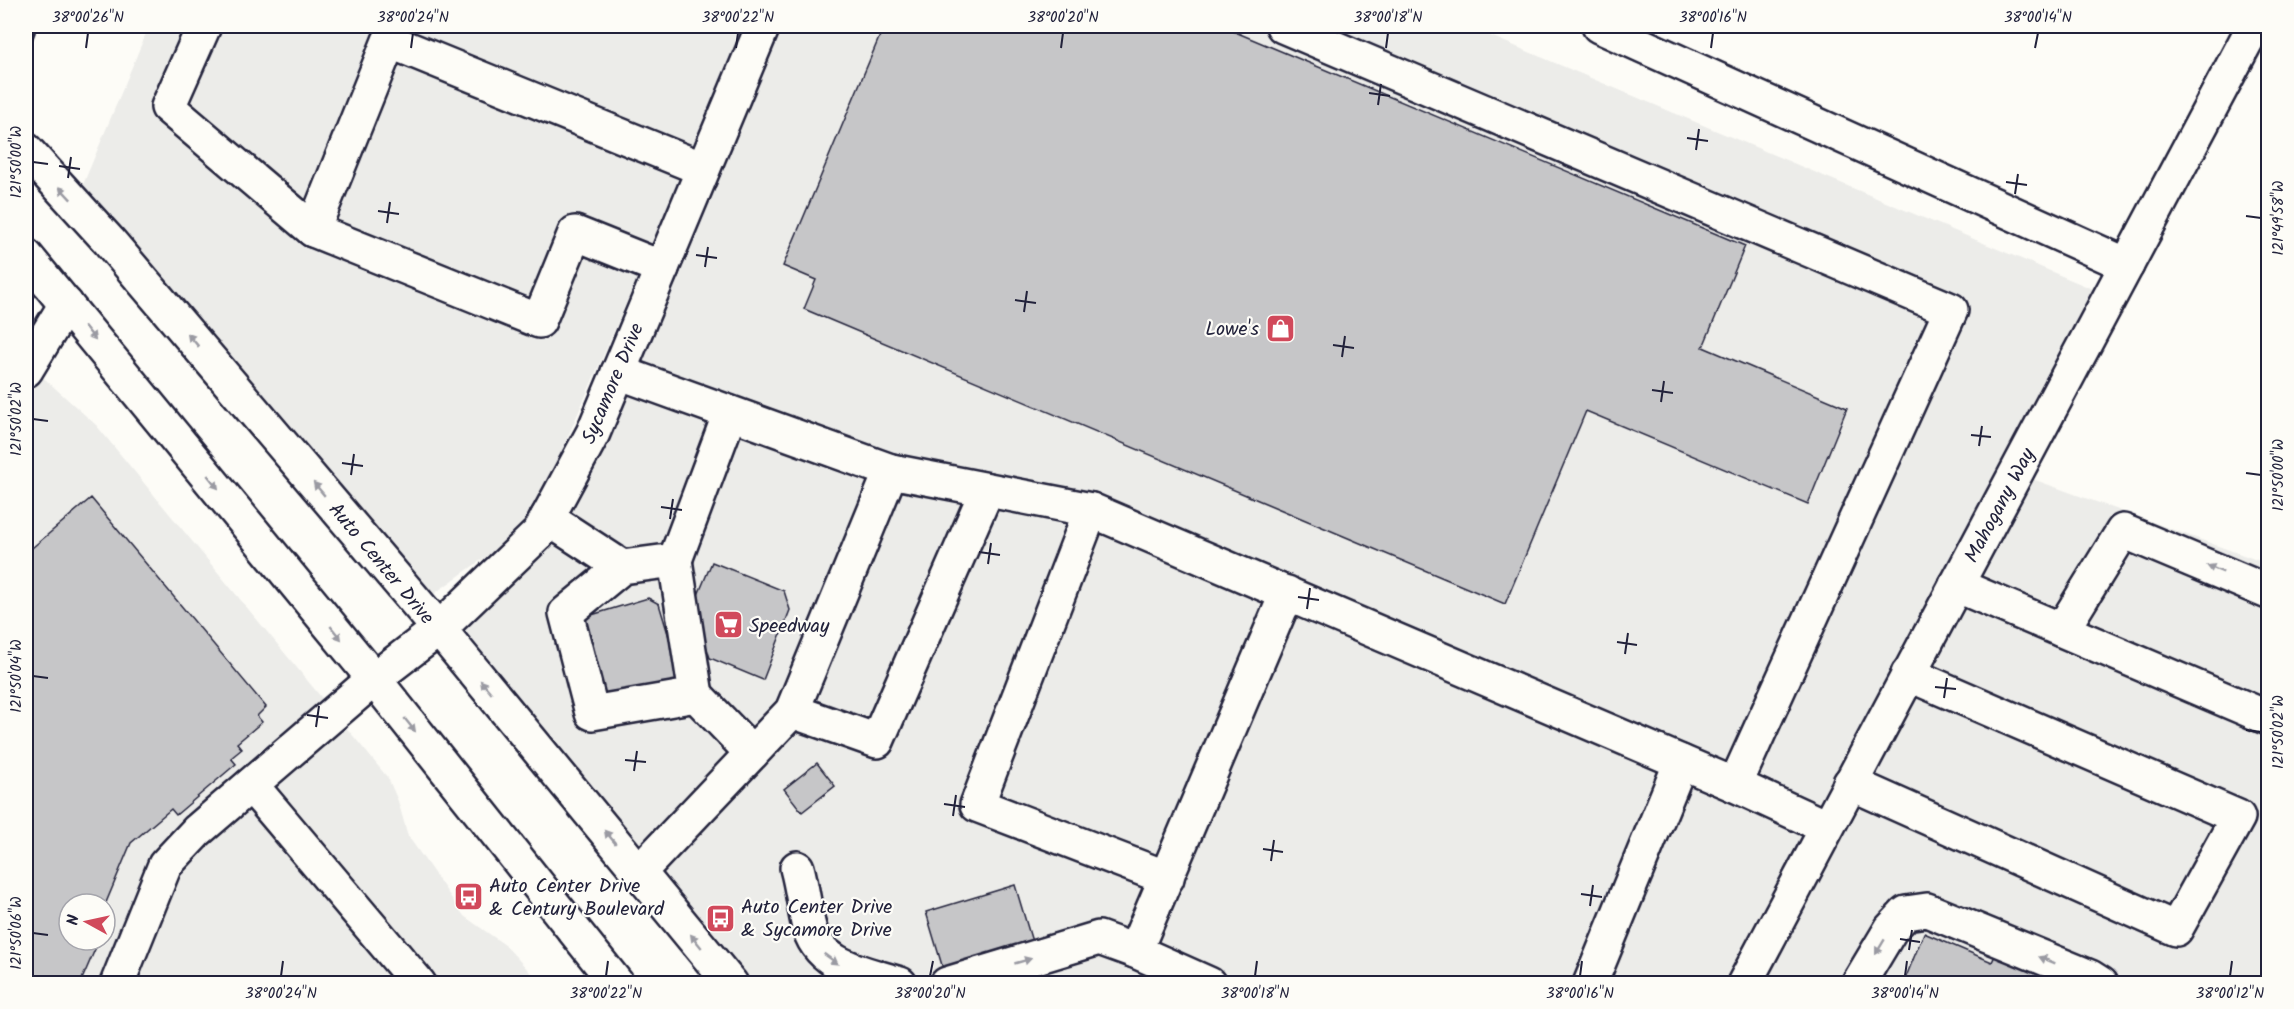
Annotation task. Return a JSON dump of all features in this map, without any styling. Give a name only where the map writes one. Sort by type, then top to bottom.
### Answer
[{"type":"street","points":[[204,26],[168,108],[313,230],[539,321],[574,233],[662,268]]},
{"type":"street","name":"Sycamore Drive","points":[[117,984],[165,865],[197,831],[251,784],[374,679],[439,629],[539,533],[592,433],[763,26]]},
{"type":"street","points":[[1283,26],[1951,310],[1735,785]]},
{"type":"street","points":[[1599,26],[2127,265]]},
{"type":"street","name":"Mahogany Way","points":[[1744,984],[2254,26]]},
{"type":"street","points":[[313,230],[389,41],[703,169]]},
{"type":"street","name":"Auto Center Drive","points":[[26,150],[109,241],[439,629],[731,984]]},
{"type":"street","points":[[26,256],[374,679],[617,984]]},
{"type":"street","points":[[26,370],[66,304]]},
{"type":"street","points":[[618,372],[891,471],[1091,510],[1735,785],[1826,827]]},
{"type":"street","points":[[730,413],[675,560],[696,695],[752,753]]},
{"type":"street","points":[[639,872],[792,711],[891,471]]},
{"type":"street","points":[[792,711],[877,741],[987,490]]},
{"type":"street","points":[[1091,510],[977,805],[1167,878]]},
{"type":"street","points":[[547,518],[622,567]]},
{"type":"street","points":[[2062,630],[2122,531],[2268,592]]},
{"type":"street","points":[[675,560],[622,567],[566,613],[592,713],[696,695]]},
{"type":"street","points":[[1956,585],[2268,718]]},
{"type":"street","points":[[1135,951],[1287,593]]},
{"type":"street","points":[[1850,783],[2176,929],[2238,817],[1908,674]]},
{"type":"street","points":[[1590,984],[1681,762]]},
{"type":"street","points":[[251,784],[419,984]]},
{"type":"street","points":[[798,868],[808,924],[817,947],[831,961],[900,984]]},
{"type":"street","points":[[1858,984],[1891,929],[1906,912],[1927,910],[2090,977],[2101,984]]},
{"type":"street","points":[[946,984],[1099,938],[1135,951],[1209,984]]},
{"type":"shaded area","points":[[149,26],[747,26],[529,526],[431,596],[80,192]]},
{"type":"shaded area","points":[[763,26],[1467,26],[2095,290],[2016,473],[2268,564],[2268,983],[731,983],[439,629],[539,533]]},
{"type":"shaded area","points":[[26,362],[96,425],[388,778],[398,801],[408,836],[464,916],[505,945],[540,983],[26,983]]},
{"type":"building","name":"Lowe's","points":[[884,26],[1221,26],[1745,246],[1703,347],[1847,408],[1808,504],[1586,411],[1505,604],[804,309],[816,280],[783,266]]},
{"type":"building","points":[[91,498],[266,707],[257,716],[262,722],[237,743],[242,749],[231,758],[236,764],[176,815],[171,809],[131,843],[110,892],[57,892],[57,952],[94,952],[80,984],[26,984],[26,727],[28,724],[26,721],[26,553]]},
{"type":"building","points":[[712,562],[784,591],[790,610],[763,680],[710,658],[693,607]]},
{"type":"building","points":[[648,598],[659,604],[681,677],[676,688],[602,701],[579,628],[585,617]]},
{"type":"building","points":[[817,763],[835,786],[802,812],[784,789]]},
{"type":"building","points":[[1015,885],[1033,945],[944,972],[926,912]]},
{"type":"building","points":[[1924,933],[1992,962],[1997,951],[2074,984],[1903,984]]},
{"type":"railway","points":[[26,52],[36,26]]},
{"type":"place","name":"Lowe's","points":[[1280,328]]},
{"type":"place","name":"Speedway","points":[[728,625]]},
{"type":"place","name":"Auto Center Drive & Century Boulevard","points":[[468,896]]},
{"type":"place","name":"Auto Center Drive & Sycamore Drive","points":[[720,918]]}]
